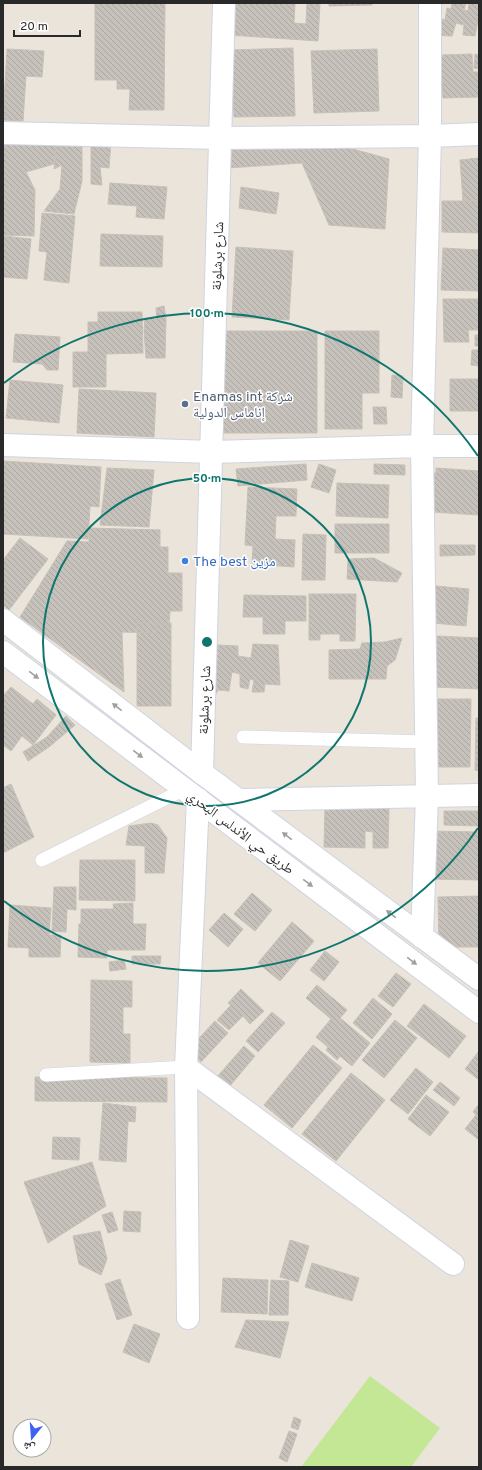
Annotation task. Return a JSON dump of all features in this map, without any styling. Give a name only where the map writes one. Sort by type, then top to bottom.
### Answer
[{"type":"street","name":"شارع برشلونة","points":[[202,773],[224,3]]},
{"type":"street","points":[[422,937],[428,796],[422,446],[430,136],[430,3]]},
{"type":"street","points":[[3,133],[221,138],[430,136],[479,134]]},
{"type":"street","points":[[3,445],[212,452],[422,446],[479,446]]},
{"type":"street","name":"طريق حي الأندلس البحري","points":[[3,620],[202,773],[479,979]]},
{"type":"street","name":"طريق حي الأندلس البحري","points":[[3,652],[479,1012]]},
{"type":"street","points":[[188,1318],[186,1067],[192,794]]},
{"type":"street","points":[[239,800],[479,795]]},
{"type":"street","points":[[186,1067],[453,1264]]},
{"type":"lane","points":[[243,737],[426,742]]},
{"type":"lane","points":[[42,860],[192,794]]},
{"type":"lane","points":[[46,1075],[186,1067]]},
{"type":"green space","points":[[370,1376],[440,1428],[411,1467],[301,1467]]},
{"type":"building","points":[[95,3],[165,3],[164,110],[129,110],[130,89],[117,89],[117,80],[95,80]]},
{"type":"building","points":[[230,3],[295,3],[294,23],[306,24],[307,3],[320,3],[318,41],[228,35]]},
{"type":"building","points":[[329,3],[372,3],[372,5],[329,6]]},
{"type":"building","points":[[452,3],[466,3],[464,10],[468,11],[469,3],[479,3],[479,15],[475,36],[463,35],[464,25],[456,23],[452,36],[432,35],[439,18],[445,20],[447,8],[451,9]]},
{"type":"building","points":[[293,48],[295,116],[234,117],[232,50]]},
{"type":"building","points":[[7,49],[44,51],[42,77],[26,76],[23,121],[3,120]]},
{"type":"building","points":[[377,49],[379,111],[314,113],[311,51]]},
{"type":"building","points":[[472,54],[473,72],[478,72],[479,97],[443,98],[441,55]]},
{"type":"building","points":[[475,54],[479,55],[479,69],[474,68]]},
{"type":"building","points":[[3,138],[57,138],[54,164],[26,172],[35,190],[3,189]]},
{"type":"building","points":[[57,138],[82,140],[82,181],[74,214],[44,211],[60,189],[62,165],[54,169]]},
{"type":"building","points":[[91,141],[111,141],[109,168],[100,167],[102,185],[91,184]]},
{"type":"building","points":[[223,145],[342,146],[389,159],[385,229],[329,225],[302,163],[228,168]]},
{"type":"building","points":[[479,158],[479,200],[463,201],[460,160]]},
{"type":"building","points":[[110,183],[167,187],[164,219],[136,217],[137,206],[108,204]]},
{"type":"building","points":[[241,187],[279,193],[276,214],[239,208]]},
{"type":"building","points":[[3,189],[35,190],[34,236],[3,235]]},
{"type":"building","points":[[442,201],[479,201],[479,233],[442,232]]},
{"type":"building","points":[[42,213],[75,216],[69,283],[44,280],[47,252],[39,251]]},
{"type":"building","points":[[101,234],[163,236],[162,267],[100,266]]},
{"type":"building","points":[[3,236],[31,239],[27,279],[3,277]]},
{"type":"building","points":[[236,247],[293,251],[289,320],[232,317]]},
{"type":"building","points":[[443,248],[479,250],[479,291],[441,290]]},
{"type":"building","points":[[443,299],[479,299],[479,330],[468,330],[469,342],[444,342]]},
{"type":"building","points":[[164,306],[166,318],[165,358],[146,358],[144,331],[145,318],[157,319],[156,308]]},
{"type":"building","points":[[98,312],[142,312],[143,353],[106,354],[106,387],[73,387],[73,352],[88,352],[88,322],[98,322]]},
{"type":"building","points":[[223,331],[317,331],[317,433],[223,433]]},
{"type":"building","points":[[325,331],[379,331],[379,393],[362,393],[362,429],[325,429]]},
{"type":"building","points":[[15,334],[60,337],[58,370],[47,370],[42,364],[13,362]]},
{"type":"building","points":[[475,335],[479,335],[479,346],[475,346]]},
{"type":"building","points":[[472,350],[479,350],[479,366],[471,365]]},
{"type":"building","points":[[392,375],[403,376],[402,398],[391,397]]},
{"type":"building","points":[[450,379],[479,379],[479,411],[450,411]]},
{"type":"building","points":[[10,380],[63,385],[59,423],[6,418]]},
{"type":"building","points":[[79,389],[156,393],[154,437],[77,433]]},
{"type":"building","points":[[373,407],[386,407],[387,424],[374,424]]},
{"type":"building","points":[[3,461],[101,467],[99,507],[90,506],[88,539],[3,534]]},
{"type":"building","points":[[306,464],[307,480],[238,486],[236,469]]},
{"type":"building","points":[[319,464],[336,470],[329,493],[311,487]]},
{"type":"building","points":[[374,464],[405,465],[405,475],[374,474]]},
{"type":"building","points":[[107,468],[154,470],[149,527],[100,525]]},
{"type":"building","points":[[436,468],[479,471],[478,515],[433,512],[434,500],[424,499],[426,473],[436,473]]},
{"type":"building","points":[[337,483],[389,485],[388,518],[336,516]]},
{"type":"building","points":[[248,487],[297,489],[296,516],[276,516],[275,539],[295,540],[294,567],[252,564],[253,546],[245,545]]},
{"type":"building","points":[[335,524],[389,524],[389,553],[335,553]]},
{"type":"building","points":[[89,528],[160,530],[160,547],[168,547],[168,573],[182,573],[182,611],[170,611],[169,625],[156,625],[156,633],[122,632],[124,692],[20,617],[67,541],[89,542]]},
{"type":"building","points":[[303,534],[326,535],[325,580],[302,580]]},
{"type":"building","points":[[20,538],[48,559],[9,610],[3,605],[3,560]]},
{"type":"building","points":[[440,545],[475,545],[475,555],[440,556]]},
{"type":"building","points":[[374,558],[402,573],[397,582],[347,579],[348,559]]},
{"type":"building","points":[[436,586],[469,589],[466,626],[433,623]]},
{"type":"building","points":[[309,594],[356,594],[355,641],[340,641],[340,634],[320,634],[320,640],[309,640]]},
{"type":"building","points":[[244,595],[306,596],[306,621],[285,621],[285,634],[263,634],[263,617],[243,617]]},
{"type":"building","points":[[137,623],[171,623],[171,706],[137,706]]},
{"type":"building","points":[[437,636],[479,638],[479,689],[434,687]]},
{"type":"building","points":[[402,638],[395,660],[387,666],[386,679],[329,679],[329,650],[360,649],[362,643],[385,642]]},
{"type":"building","points":[[253,644],[278,645],[280,685],[265,684],[264,692],[252,692],[254,680],[250,679],[248,689],[240,687],[240,674],[232,672],[229,691],[218,690],[215,696],[209,694],[217,645],[238,646],[238,656],[251,658]]},
{"type":"building","points":[[11,687],[33,704],[37,699],[56,715],[33,745],[22,736],[11,751],[3,745],[3,696]]},
{"type":"building","points":[[437,699],[471,699],[470,767],[436,767]]},
{"type":"building","points":[[66,716],[75,725],[49,747],[28,761],[23,752],[47,737]]},
{"type":"building","points":[[476,718],[479,718],[479,771],[475,770]]},
{"type":"building","points":[[11,784],[34,837],[3,853],[3,788]]},
{"type":"building","points":[[325,807],[389,808],[388,848],[373,848],[373,832],[365,831],[365,848],[324,847]]},
{"type":"building","points":[[444,811],[479,811],[479,826],[444,825]]},
{"type":"building","points":[[151,823],[158,825],[167,838],[164,873],[145,873],[145,846],[126,845],[129,826]]},
{"type":"building","points":[[429,831],[479,832],[479,880],[428,879]]},
{"type":"building","points":[[80,860],[135,860],[135,901],[79,900]]},
{"type":"building","points":[[54,887],[76,887],[76,910],[67,909],[66,932],[52,931]]},
{"type":"building","points":[[252,893],[272,910],[255,931],[234,914]]},
{"type":"building","points":[[479,896],[479,947],[439,947],[438,897]]},
{"type":"building","points":[[133,903],[133,924],[146,924],[145,950],[107,950],[107,958],[78,957],[81,909],[114,909],[113,904]]},
{"type":"building","points":[[10,905],[51,908],[49,935],[61,935],[60,957],[29,957],[29,948],[8,947]]},
{"type":"building","points":[[224,913],[243,929],[228,947],[209,930]]},
{"type":"building","points":[[292,922],[314,941],[280,981],[258,963]]},
{"type":"building","points":[[325,951],[339,962],[324,981],[310,970]]},
{"type":"building","points":[[132,956],[161,956],[160,964],[132,964]]},
{"type":"building","points":[[124,960],[126,969],[110,971],[109,962]]},
{"type":"building","points":[[396,973],[411,984],[393,1007],[378,996]]},
{"type":"building","points":[[91,980],[132,981],[132,1007],[123,1007],[123,1034],[130,1034],[130,1063],[90,1062]]},
{"type":"building","points":[[317,985],[347,1010],[340,1018],[370,1043],[352,1066],[340,1056],[337,1060],[326,1050],[328,1047],[316,1037],[331,1019],[306,998]]},
{"type":"building","points":[[241,989],[264,1011],[250,1024],[243,1016],[229,1030],[217,1020],[231,1005],[228,1003]]},
{"type":"building","points":[[373,998],[392,1014],[372,1039],[353,1023]]},
{"type":"building","points":[[424,1004],[466,1036],[449,1058],[407,1026]]},
{"type":"building","points":[[272,1012],[285,1023],[258,1052],[246,1041]]},
{"type":"building","points":[[395,1020],[417,1038],[384,1078],[362,1060]]},
{"type":"building","points":[[215,1021],[228,1033],[201,1062],[188,1050]]},
{"type":"building","points":[[313,1045],[342,1068],[292,1128],[264,1105]]},
{"type":"building","points":[[244,1046],[255,1056],[229,1087],[217,1077]]},
{"type":"building","points":[[479,1051],[479,1080],[465,1069]]},
{"type":"building","points":[[416,1068],[433,1082],[408,1114],[390,1100]]},
{"type":"building","points":[[351,1073],[385,1100],[336,1161],[302,1134]]},
{"type":"building","points":[[35,1077],[167,1078],[167,1102],[35,1101]]},
{"type":"building","points":[[440,1082],[460,1098],[454,1106],[433,1090]]},
{"type":"building","points":[[426,1095],[449,1112],[430,1136],[408,1119]]},
{"type":"building","points":[[103,1103],[136,1107],[135,1122],[128,1121],[126,1162],[99,1160]]},
{"type":"building","points":[[479,1104],[479,1140],[465,1129],[476,1115],[473,1112]]},
{"type":"building","points":[[53,1137],[80,1138],[79,1160],[52,1159]]},
{"type":"building","points":[[92,1162],[106,1206],[48,1243],[24,1182]]},
{"type":"building","points":[[124,1211],[141,1212],[140,1232],[123,1231]]},
{"type":"building","points":[[112,1212],[118,1230],[108,1233],[102,1215]]},
{"type":"building","points":[[100,1231],[107,1259],[101,1275],[79,1264],[73,1236]]},
{"type":"building","points":[[290,1240],[309,1246],[298,1282],[280,1277]]},
{"type":"building","points":[[312,1263],[359,1278],[352,1301],[305,1287]]},
{"type":"building","points":[[223,1278],[268,1280],[267,1314],[221,1312]]},
{"type":"building","points":[[120,1279],[132,1315],[117,1320],[105,1284]]},
{"type":"building","points":[[271,1280],[289,1281],[288,1315],[269,1315]]},
{"type":"building","points":[[246,1320],[289,1322],[280,1358],[235,1347]]},
{"type":"building","points":[[134,1324],[160,1334],[149,1363],[123,1352]]},
{"type":"building","points":[[294,1417],[301,1420],[298,1430],[291,1427]]},
{"type":"building","points":[[289,1431],[297,1434],[287,1462],[279,1458]]},
{"type":"place","name":"Enamas int شركة إناماس الدولية","points":[[185,404]]},
{"type":"place","name":"The best مزين","points":[[185,561]]}]
